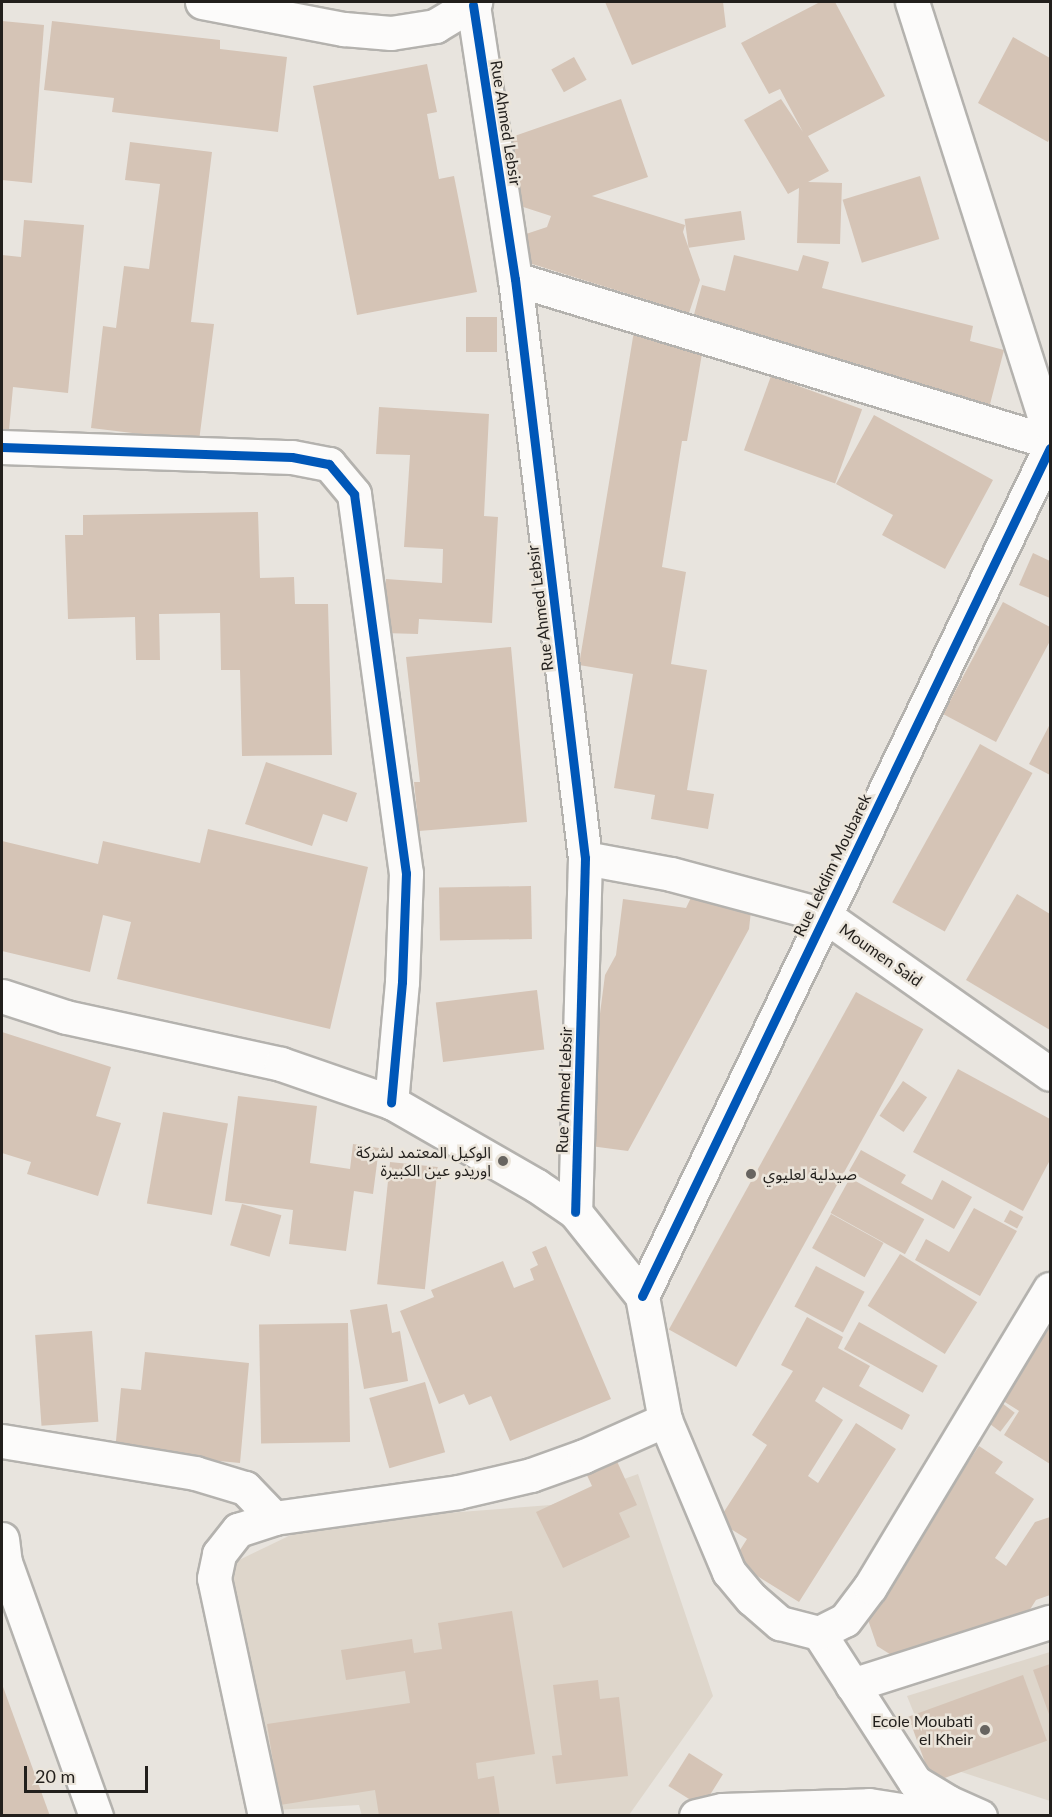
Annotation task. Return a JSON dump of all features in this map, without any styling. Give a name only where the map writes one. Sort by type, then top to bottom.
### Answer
[{"type":"street","points":[[202,2],[344,29],[391,33],[435,26],[474,3]]},
{"type":"street","points":[[912,2],[1050,435]]},
{"type":"street","name":"Rue Ahmed Lebsir","points":[[474,3],[515,279],[585,858],[575,1212]]},
{"type":"street","points":[[515,279],[1050,442]]},
{"type":"street","points":[[2,447],[292,457],[329,464],[354,494],[406,873],[402,982],[391,1102]]},
{"type":"street","name":"Rue Lekdim Moubarek","points":[[642,1296],[1050,448]]},
{"type":"street","name":"Moumen Said","points":[[585,858],[670,874],[824,915],[1050,1074]]},
{"type":"street","points":[[2,996],[66,1017],[281,1064],[391,1102],[537,1186],[575,1212],[642,1296],[665,1420],[729,1572],[752,1599],[780,1623],[819,1633],[845,1620],[870,1587],[1050,1289]]},
{"type":"street","points":[[265,1815],[213,1578],[219,1554],[238,1530],[274,1518],[458,1492],[531,1475],[584,1456],[665,1420]]},
{"type":"street","points":[[2,1440],[195,1473],[245,1488],[274,1518]]},
{"type":"street","points":[[2,1539],[5,1562],[96,1815]]},
{"type":"street","points":[[852,1685],[1050,1622]]},
{"type":"street","points":[[819,1633],[915,1782],[948,1802],[980,1815]]},
{"type":"street","points":[[696,1815],[722,1810],[868,1805],[939,1815]]},
{"type":"shaded area","points":[[638,1474],[713,1696],[629,1815],[362,1816],[359,1805],[276,1810],[229,1598],[235,1562],[295,1533],[407,1516],[551,1505]]},
{"type":"shaded area","name":"Ecole Moubati el Kheir","points":[[1050,1652],[1050,1801],[934,1763],[907,1696]]},
{"type":"building","points":[[605,2],[723,2],[726,27],[632,65]]},
{"type":"building","points":[[820,2],[835,2],[885,96],[808,136],[829,171],[808,182],[842,183],[840,244],[797,243],[799,188],[788,194],[744,120],[781,99],[803,132],[780,89],[769,94],[741,43]]},
{"type":"building","points":[[2,21],[44,25],[32,183],[2,180]]},
{"type":"building","points":[[52,21],[220,40],[220,49],[287,57],[278,132],[112,112],[114,98],[44,90]]},
{"type":"building","points":[[1013,37],[1050,58],[1050,137],[1048,142],[978,103]]},
{"type":"building","points":[[574,57],[587,80],[564,92],[551,70]]},
{"type":"building","points":[[427,64],[437,112],[427,114],[439,179],[454,176],[477,292],[357,315],[313,86]]},
{"type":"building","points":[[621,99],[648,177],[592,196],[685,225],[683,232],[700,280],[689,313],[529,263],[520,236],[547,227],[551,216],[511,203],[500,141]]},
{"type":"building","points":[[130,142],[212,152],[191,322],[214,324],[199,441],[91,428],[103,326],[116,328],[124,266],[149,269],[160,184],[125,180]]},
{"type":"building","points":[[920,176],[939,239],[862,263],[843,200]]},
{"type":"building","points":[[741,211],[745,240],[689,248],[685,219]]},
{"type":"building","points":[[24,220],[84,225],[68,393],[13,387],[9,430],[2,430],[2,255],[21,257]]},
{"type":"building","points":[[734,255],[798,271],[803,255],[829,262],[822,288],[973,326],[970,341],[1004,350],[988,412],[858,380],[861,365],[692,322],[702,285],[725,291]]},
{"type":"building","points":[[466,317],[497,317],[497,352],[466,352]]},
{"type":"building","points":[[634,331],[704,342],[687,441],[682,441],[662,567],[686,572],[671,664],[707,670],[687,790],[714,794],[708,829],[651,819],[655,795],[614,788],[633,674],[579,665]]},
{"type":"building","points":[[771,376],[862,409],[835,483],[744,450]]},
{"type":"building","points":[[379,407],[489,414],[484,516],[498,517],[492,623],[419,619],[418,634],[383,633],[386,579],[442,583],[443,549],[404,547],[410,455],[376,454]]},
{"type":"building","points":[[874,415],[993,480],[945,569],[882,535],[893,515],[836,484]]},
{"type":"building","points":[[258,512],[260,578],[294,577],[295,604],[328,604],[332,755],[242,756],[240,670],[221,670],[220,613],[159,614],[160,660],[136,660],[135,617],[68,619],[65,535],[83,535],[83,515]]},
{"type":"building","points":[[1033,553],[1050,561],[1050,598],[1019,585]]},
{"type":"building","points":[[1003,602],[1050,627],[1050,641],[996,742],[943,714]]},
{"type":"building","points":[[511,647],[527,822],[419,831],[414,782],[420,782],[406,657]]},
{"type":"building","points":[[1050,724],[1050,775],[1029,764]]},
{"type":"building","points":[[980,744],[1032,773],[945,931],[892,902]]},
{"type":"building","points":[[266,762],[357,793],[347,822],[323,814],[312,846],[245,824]]},
{"type":"building","points":[[208,829],[368,867],[330,1029],[117,979],[131,922],[103,915],[90,972],[2,951],[2,841],[98,864],[103,841],[200,863]]},
{"type":"building","points":[[698,883],[752,902],[749,929],[628,1151],[583,1145],[605,975],[616,955],[623,899],[686,908]]},
{"type":"building","points":[[531,886],[532,939],[440,941],[439,888]]},
{"type":"building","points":[[1017,894],[1050,914],[1050,1030],[966,980]]},
{"type":"building","points":[[537,990],[544,1050],[443,1062],[436,1002]]},
{"type":"building","points":[[856,992],[923,1029],[736,1367],[669,1330]]},
{"type":"building","points":[[2,1032],[111,1067],[96,1116],[121,1123],[98,1196],[27,1174],[31,1162],[2,1153]]},
{"type":"building","points":[[958,1069],[1050,1119],[1050,1160],[1023,1211],[913,1152]]},
{"type":"building","points":[[903,1081],[927,1097],[904,1132],[880,1116]]},
{"type":"building","points":[[238,1096],[317,1106],[310,1163],[350,1169],[353,1144],[379,1148],[373,1194],[354,1191],[346,1251],[289,1244],[293,1210],[225,1201]]},
{"type":"building","points":[[163,1112],[228,1123],[212,1215],[147,1204]]},
{"type":"building","points":[[861,1150],[906,1175],[901,1183],[932,1200],[942,1180],[972,1197],[954,1229],[849,1171]]},
{"type":"building","points":[[390,1162],[438,1167],[425,1289],[377,1284]]},
{"type":"building","points":[[850,1178],[924,1219],[905,1254],[831,1213]]},
{"type":"building","points":[[242,1204],[281,1215],[270,1257],[230,1245]]},
{"type":"building","points":[[974,1208],[1017,1231],[980,1296],[915,1260],[926,1239],[949,1252]]},
{"type":"building","points":[[1010,1210],[1023,1217],[1017,1229],[1004,1221]]},
{"type":"building","points":[[831,1214],[883,1243],[865,1277],[812,1248]]},
{"type":"building","points":[[546,1246],[611,1399],[510,1441],[491,1396],[469,1405],[464,1394],[439,1404],[400,1311],[434,1297],[431,1290],[503,1261],[514,1288],[534,1280],[530,1269],[538,1265],[532,1252]]},
{"type":"building","points":[[900,1254],[977,1302],[945,1354],[868,1306]]},
{"type":"building","points":[[816,1266],[865,1292],[843,1332],[794,1307]]},
{"type":"building","points":[[387,1304],[392,1333],[400,1331],[408,1381],[364,1389],[350,1310]]},
{"type":"building","points":[[1050,1314],[1050,1464],[1004,1435],[1019,1411],[1000,1399]]},
{"type":"building","points":[[807,1317],[843,1337],[838,1348],[870,1366],[859,1386],[910,1415],[902,1430],[823,1387],[815,1401],[843,1420],[808,1476],[818,1483],[856,1423],[896,1449],[799,1602],[733,1561],[747,1539],[718,1521],[767,1445],[752,1435],[793,1371],[781,1365]]},
{"type":"building","points":[[859,1322],[938,1366],[923,1393],[844,1349]]},
{"type":"building","points":[[348,1323],[350,1442],[261,1444],[259,1325]]},
{"type":"building","points":[[92,1331],[98,1422],[41,1426],[35,1335]]},
{"type":"building","points":[[145,1352],[249,1363],[240,1463],[115,1451],[121,1388],[141,1390]]},
{"type":"building","points":[[425,1382],[445,1452],[389,1468],[369,1398]]},
{"type":"building","points":[[998,1400],[1015,1413],[1000,1432],[984,1419]]},
{"type":"building","points":[[979,1446],[1003,1462],[995,1473],[1034,1499],[995,1558],[1006,1566],[1035,1522],[1050,1517],[1050,1595],[1036,1600],[1029,1611],[896,1658],[877,1646],[866,1614]]},
{"type":"building","points":[[615,1457],[637,1505],[619,1513],[630,1537],[563,1568],[536,1512],[592,1486],[585,1471]]},
{"type":"building","points":[[512,1611],[535,1754],[476,1763],[478,1779],[494,1776],[500,1816],[379,1816],[375,1790],[280,1805],[267,1724],[410,1703],[405,1671],[346,1680],[341,1650],[412,1639],[414,1653],[442,1649],[438,1623]]},
{"type":"building","points":[[1050,1664],[1050,1717],[1033,1670]]},
{"type":"building","points":[[1023,1675],[1047,1741],[932,1783],[908,1717]]},
{"type":"building","points":[[598,1680],[600,1699],[619,1697],[628,1776],[556,1784],[552,1756],[562,1755],[553,1685]]},
{"type":"building","points":[[2,1684],[50,1816],[2,1816]]},
{"type":"building","points":[[689,1753],[723,1774],[702,1807],[668,1786]]},
{"type":"cycle path","points":[[473,5],[515,279],[585,858],[575,1212]]},
{"type":"cycle path","points":[[2,447],[292,457],[329,464],[354,494],[406,873],[402,982],[391,1102]]},
{"type":"cycle path","points":[[642,1296],[1050,448]]},
{"type":"place","name":"الوكيل المعتمد لشركة اوريدو عين الكبيرة","points":[[503,1161]]},
{"type":"place","name":"صيدلية لعليوي","points":[[751,1174]]},
{"type":"place","name":"Ecole Moubati el Kheir","points":[[985,1730]]}]
